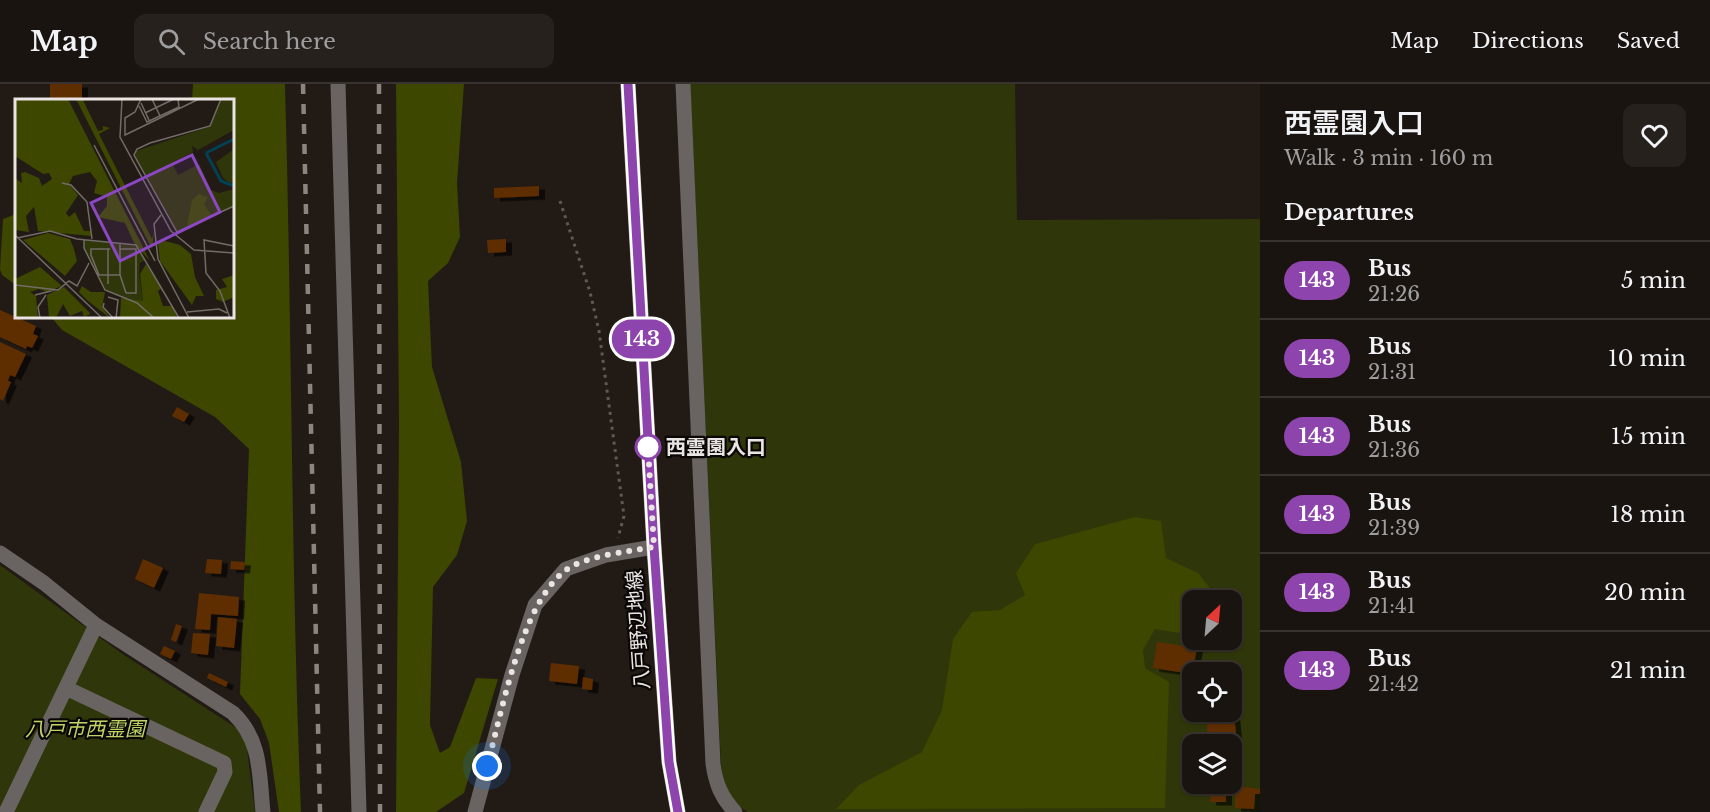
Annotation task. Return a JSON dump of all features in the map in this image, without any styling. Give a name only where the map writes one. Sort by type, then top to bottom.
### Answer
[{"type":"main road","name":"八戸野辺地線","points":[[628,84],[654,547],[669,762],[678,812]]},
{"type":"street","points":[[339,84],[358,812]]},
{"type":"street","points":[[683,84],[713,764],[717,784],[725,801],[735,812]]},
{"type":"street","points":[[475,812],[512,675],[535,605],[566,569],[613,554],[654,547]]},
{"type":"street","points":[[0,553],[44,583],[96,625],[234,713],[247,726],[256,747],[263,812]]},
{"type":"street","points":[[6,812],[96,625]]},
{"type":"street","points":[[66,688],[224,763],[225,772],[206,812]]},
{"type":"path","points":[[560,201],[590,292],[599,332],[624,516],[613,554]]},
{"type":"green space","points":[[193,84],[285,84],[295,630],[301,812],[279,812],[269,743],[260,719],[240,694],[249,449],[215,417],[62,330],[52,318],[234,318],[234,99],[192,99]]},
{"type":"green space","points":[[396,84],[464,84],[457,183],[460,237],[448,263],[428,281],[432,367],[461,462],[467,521],[457,555],[433,587],[430,725],[440,753],[450,747],[476,678],[498,679],[464,793],[436,812],[396,812],[399,424]]},
{"type":"green space","points":[[690,84],[1015,84],[1017,220],[1260,219],[1260,812],[748,812],[732,798],[721,765]]},
{"type":"green space","points":[[15,214],[15,284],[2,275],[0,269],[3,219]]},
{"type":"green space","points":[[1135,517],[1161,521],[1166,558],[1198,573],[1212,590],[1182,590],[1182,633],[1155,629],[1143,650],[1145,668],[1169,682],[1165,808],[836,809],[859,785],[922,752],[942,710],[953,639],[972,612],[1000,610],[1025,595],[1016,573],[1035,544]]},
{"type":"green space","name":"八戸市西霊園","points":[[0,565],[124,655],[235,727],[246,741],[255,812],[0,812]]},
{"type":"building","points":[[50,84],[82,84],[82,99],[50,99]]},
{"type":"building","points":[[539,186],[539,196],[494,198],[494,188]]},
{"type":"building","points":[[506,239],[506,252],[488,253],[487,240]]},
{"type":"building","points":[[0,310],[36,326],[33,334],[38,336],[32,348],[27,346],[26,349],[0,337]]},
{"type":"building","points":[[0,342],[26,354],[15,377],[10,375],[8,381],[11,382],[3,401],[0,399]]},
{"type":"building","points":[[177,407],[189,414],[184,422],[172,416]]},
{"type":"building","points":[[143,559],[163,568],[154,588],[135,579]]},
{"type":"building","points":[[207,559],[222,560],[221,574],[205,573]]},
{"type":"building","points":[[231,561],[245,562],[244,570],[230,569]]},
{"type":"building","points":[[199,593],[239,597],[238,616],[211,614],[210,630],[195,629]]},
{"type":"building","points":[[218,617],[237,619],[234,648],[216,646]]},
{"type":"building","points":[[176,624],[182,626],[176,642],[171,640]]},
{"type":"building","points":[[193,633],[210,634],[208,655],[191,653]]},
{"type":"building","points":[[1157,642],[1182,646],[1182,650],[1197,650],[1194,662],[1182,662],[1182,672],[1153,668]]},
{"type":"building","points":[[164,646],[175,651],[171,659],[160,654]]},
{"type":"building","points":[[551,663],[579,666],[577,684],[549,681]]},
{"type":"building","points":[[209,673],[228,682],[226,687],[207,678]]},
{"type":"building","points":[[583,677],[593,679],[592,690],[582,689]]},
{"type":"building","points":[[1206,722],[1235,722],[1236,734],[1208,734]]},
{"type":"building","points":[[1242,787],[1260,789],[1260,794],[1255,794],[1254,809],[1235,808],[1235,794],[1242,794]]},
{"type":"building","points":[[1211,794],[1226,794],[1226,802],[1210,802]]},
{"type":"railway","points":[[303,84],[320,812]]},
{"type":"railway","points":[[379,84],[380,812]]},
{"type":"bus line","name":"143","points":[[628,84],[654,547],[669,762],[678,812]]},
{"type":"place","name":"西霊園入口","points":[[648,447]]},
{"type":"route","points":[[487,766],[512,675],[535,605],[566,569],[606,555],[654,547],[648,447]]}]
